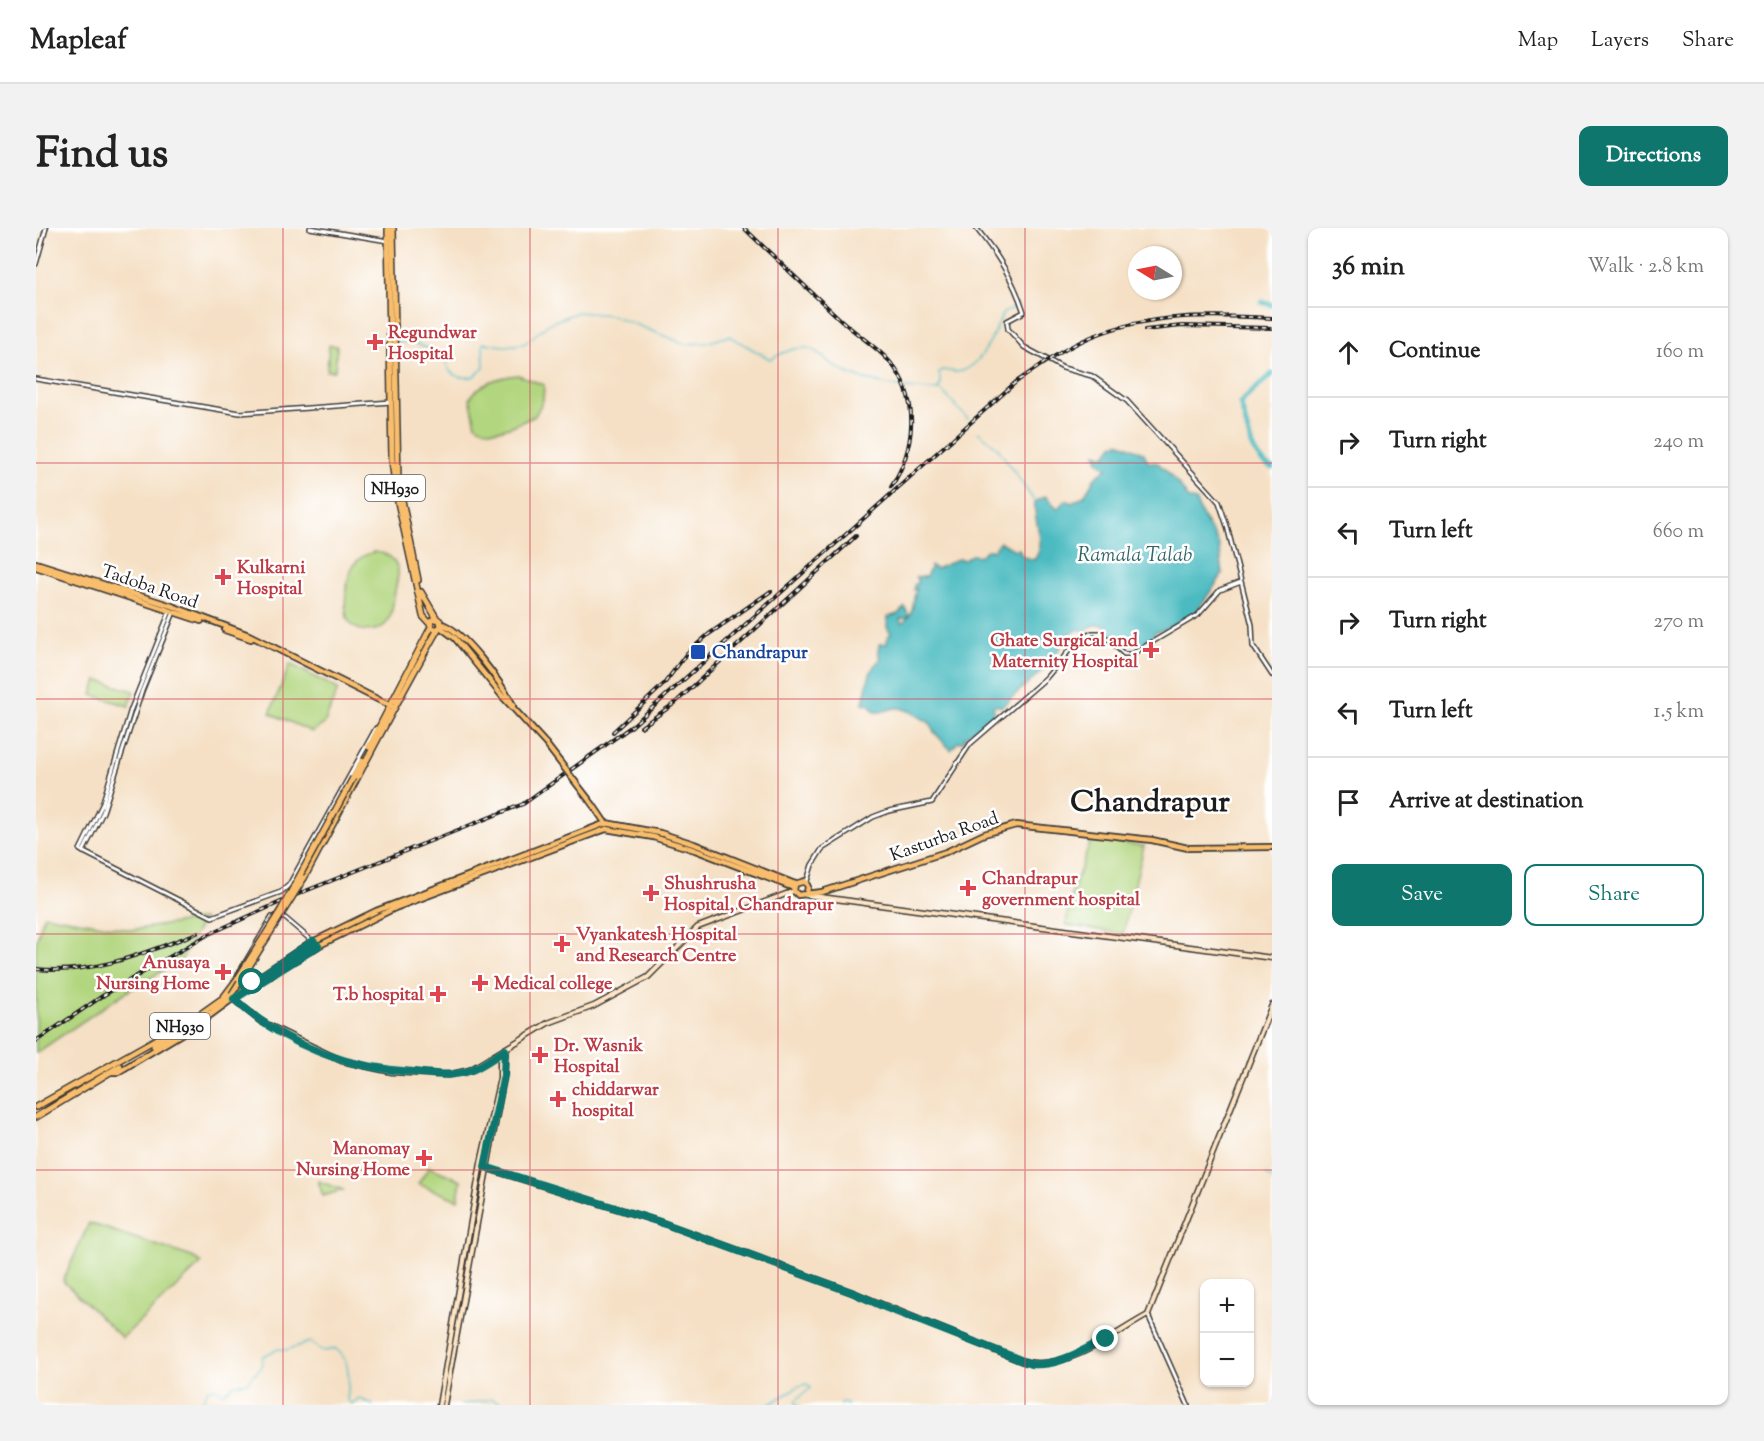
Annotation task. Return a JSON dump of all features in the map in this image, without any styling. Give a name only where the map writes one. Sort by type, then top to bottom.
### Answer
[{"type":"highway","name":"NH930","points":[[388,228],[392,334],[391,402],[396,493],[423,616],[436,625]]},
{"type":"highway","name":"NH930","points":[[390,241],[393,228]]},
{"type":"highway","name":"NH930","points":[[392,346],[399,486],[422,595],[436,625]]},
{"type":"highway","name":"NH930","points":[[36,1117],[211,1013],[232,994],[298,887],[436,625]]},
{"type":"highway","name":"NH930","points":[[36,1107],[194,1018],[226,993],[281,910],[354,781],[391,707]]},
{"type":"main road","name":"Tadoba Road","points":[[36,565],[173,609],[254,639],[311,664],[391,707]]},
{"type":"main road","points":[[436,625],[452,628],[478,656],[507,694],[516,710],[546,744],[593,805],[605,827]]},
{"type":"main road","name":"Kasturba Road","points":[[805,894],[822,892],[852,883],[946,852],[984,834],[1016,825],[1152,840],[1188,848],[1272,846]]},
{"type":"main road","points":[[111,1071],[118,1071],[201,1022],[318,946],[433,891],[556,849],[605,827]]},
{"type":"main road","points":[[226,993],[259,977],[313,941],[331,933],[554,843],[605,827],[660,833],[694,843],[805,894],[1272,958]]},
{"type":"main road","points":[[554,843],[556,849]]},
{"type":"main road","points":[[234,999],[260,1021],[342,1061],[374,1069],[448,1075],[470,1070],[548,1023],[594,1006],[648,977],[698,927],[794,888],[800,880],[806,883],[805,894]]},
{"type":"main road","points":[[331,933],[333,939]]},
{"type":"main road","points":[[485,1167],[660,1222],[854,1293],[1031,1364],[1048,1364],[1065,1359],[1148,1315],[1272,1005]]},
{"type":"main road","points":[[444,1405],[485,1167],[504,1075],[505,1050]]},
{"type":"main road","points":[[439,1405],[481,1163],[500,1075],[500,1053]]},
{"type":"street","points":[[36,264],[46,228]]},
{"type":"street","points":[[310,228],[390,241]]},
{"type":"street","points":[[976,228],[1000,256],[1016,285],[1024,312],[1006,321],[1008,329],[1024,347],[1109,386],[1161,436],[1219,502],[1252,625],[1253,646],[1272,675]]},
{"type":"street","points":[[36,379],[240,413],[391,402]]},
{"type":"street","points":[[806,883],[812,865],[822,849],[871,818],[889,811],[932,802],[970,744],[1047,678],[1077,640],[1092,633],[1101,633],[1124,654],[1132,654],[1198,615],[1220,590],[1241,582]]},
{"type":"street","points":[[173,609],[142,691],[103,812],[82,851],[212,917],[281,892],[287,888],[382,721]]},
{"type":"street","points":[[236,980],[272,917],[285,918],[318,946]]},
{"type":"street","points":[[1148,1315],[1188,1405]]},
{"type":"green space","points":[[329,345],[337,346],[335,371],[327,371]]},
{"type":"green space","points":[[518,375],[544,385],[543,400],[535,416],[498,430],[483,429],[476,425],[470,398],[474,392],[491,381]]},
{"type":"green space","points":[[373,552],[389,556],[396,564],[398,574],[389,619],[382,627],[368,631],[353,626],[349,621],[345,606],[351,570],[360,558]]},
{"type":"green space","points":[[290,664],[338,689],[324,724],[312,732],[270,713]]},
{"type":"green space","points":[[97,680],[134,691],[129,706],[92,695]]},
{"type":"green space","points":[[1091,839],[1144,846],[1123,934],[1066,925],[1069,902]]},
{"type":"green space","points":[[44,915],[132,930],[203,919],[182,959],[123,994],[36,1053],[36,943]]},
{"type":"green space","points":[[429,1167],[461,1180],[458,1200],[418,1184]]},
{"type":"green space","points":[[318,1181],[343,1190],[323,1196]]},
{"type":"green space","points":[[89,1223],[192,1257],[202,1263],[122,1338],[63,1281]]},
{"type":"water","name":"Ramala Talab","points":[[1119,442],[1144,453],[1148,462],[1158,463],[1175,480],[1188,499],[1196,501],[1200,513],[1219,545],[1223,574],[1196,612],[1168,628],[1155,632],[1151,639],[1138,645],[1116,637],[1107,626],[1103,625],[1094,625],[1084,632],[1080,629],[1069,634],[1051,662],[1042,667],[1044,669],[1001,707],[996,705],[993,707],[995,714],[951,750],[934,732],[931,724],[907,710],[893,708],[875,712],[870,705],[863,703],[873,667],[881,659],[878,652],[879,644],[887,644],[887,637],[891,634],[887,627],[888,617],[898,614],[905,607],[909,617],[917,589],[914,590],[914,585],[918,583],[916,577],[926,577],[931,566],[936,569],[958,559],[964,560],[971,555],[979,556],[987,550],[993,550],[1000,542],[1015,550],[1019,549],[1022,556],[1034,560],[1040,547],[1035,502],[1045,496],[1057,509],[1066,500],[1072,503],[1084,496],[1096,476],[1107,468],[1098,461],[1096,453],[1105,456],[1113,445]],"holes":[[[908,617],[907,619],[901,624],[900,619]]]},
{"type":"waterway","points":[[1262,302],[1272,305]]},
{"type":"waterway","points":[[938,389],[941,384],[939,373],[942,370],[957,372],[973,364],[986,349],[1003,313],[1016,307]]},
{"type":"waterway","points":[[397,342],[411,342],[441,353],[445,356],[447,367],[453,374],[473,377],[484,368],[483,343],[504,346],[524,344],[550,323],[578,312],[611,315],[685,344],[706,343],[729,336],[770,359],[795,349],[811,349],[834,366],[872,382],[914,389],[941,390],[968,419]]},
{"type":"waterway","points":[[1272,374],[1240,403],[1253,449],[1258,457],[1272,468]]},
{"type":"waterway","points":[[978,432],[997,447],[1035,502]]},
{"type":"waterway","points":[[1266,1174],[1272,1179]]},
{"type":"waterway","points":[[201,1405],[208,1389],[216,1388],[223,1393],[235,1384],[247,1382],[261,1367],[263,1356],[278,1349],[286,1350],[310,1342],[323,1351],[336,1349],[345,1360],[348,1372],[347,1400],[352,1404],[359,1398],[373,1405]]},
{"type":"waterway","points":[[769,1405],[799,1386],[807,1384],[811,1388],[796,1400],[796,1404],[799,1405]]},
{"type":"waterway","points":[[461,1405],[492,1399],[505,1405]]},
{"type":"waterway","points":[[840,1405],[842,1402],[847,1405]]},
{"type":"railway","points":[[744,228],[841,320],[885,356],[900,376],[907,392],[911,424],[905,457],[891,487]]},
{"type":"railway","points":[[36,1041],[104,995],[209,934],[303,892],[523,804],[632,726],[1016,382],[1062,352],[1091,337],[1135,323],[1203,316],[1272,318]]},
{"type":"railway","points":[[1145,330],[1182,326],[1272,328]]},
{"type":"railway","points":[[641,727],[675,703],[856,536]]},
{"type":"railway","points":[[613,732],[664,684],[687,653],[709,634],[771,591]]},
{"type":"railway","points":[[36,969],[78,969],[98,966],[138,955],[197,933]]},
{"type":"place","name":"Regundwar Hospital","points":[[375,342]]},
{"type":"place","name":"Kulkarni Hospital","points":[[223,577]]},
{"type":"place","name":"Ghate Surgical and Maternity Hospital","points":[[1151,650]]},
{"type":"place","name":"Chandrapur","points":[[698,652]]},
{"type":"place","name":"Chandrapur government hospital","points":[[968,888]]},
{"type":"place","name":"Shushrusha Hospital, Chandrapur","points":[[651,893]]},
{"type":"place","name":"Vyankatesh Hospital and Research Centre","points":[[562,944]]},
{"type":"place","name":"Anusaya Nursing Home","points":[[223,972]]},
{"type":"place","name":"Medical college","points":[[480,983]]},
{"type":"place","name":"T.b hospital","points":[[438,994]]},
{"type":"place","name":"Dr. Wasnik Hospital","points":[[540,1055]]},
{"type":"place","name":"chiddarwar hospital","points":[[558,1099]]},
{"type":"place","name":"Manomay Nursing Home","points":[[424,1158]]},
{"type":"district","name":"Chandrapur","points":[[1150,801]]},
{"type":"route","points":[[252,982],[313,941],[318,946],[243,991],[234,999],[260,1021],[281,1033],[342,1061],[374,1069],[448,1075],[470,1070],[505,1050],[504,1075],[485,1167],[594,1204],[660,1222],[728,1246],[854,1293],[1031,1364],[1048,1364],[1065,1359],[1106,1339]]}]
